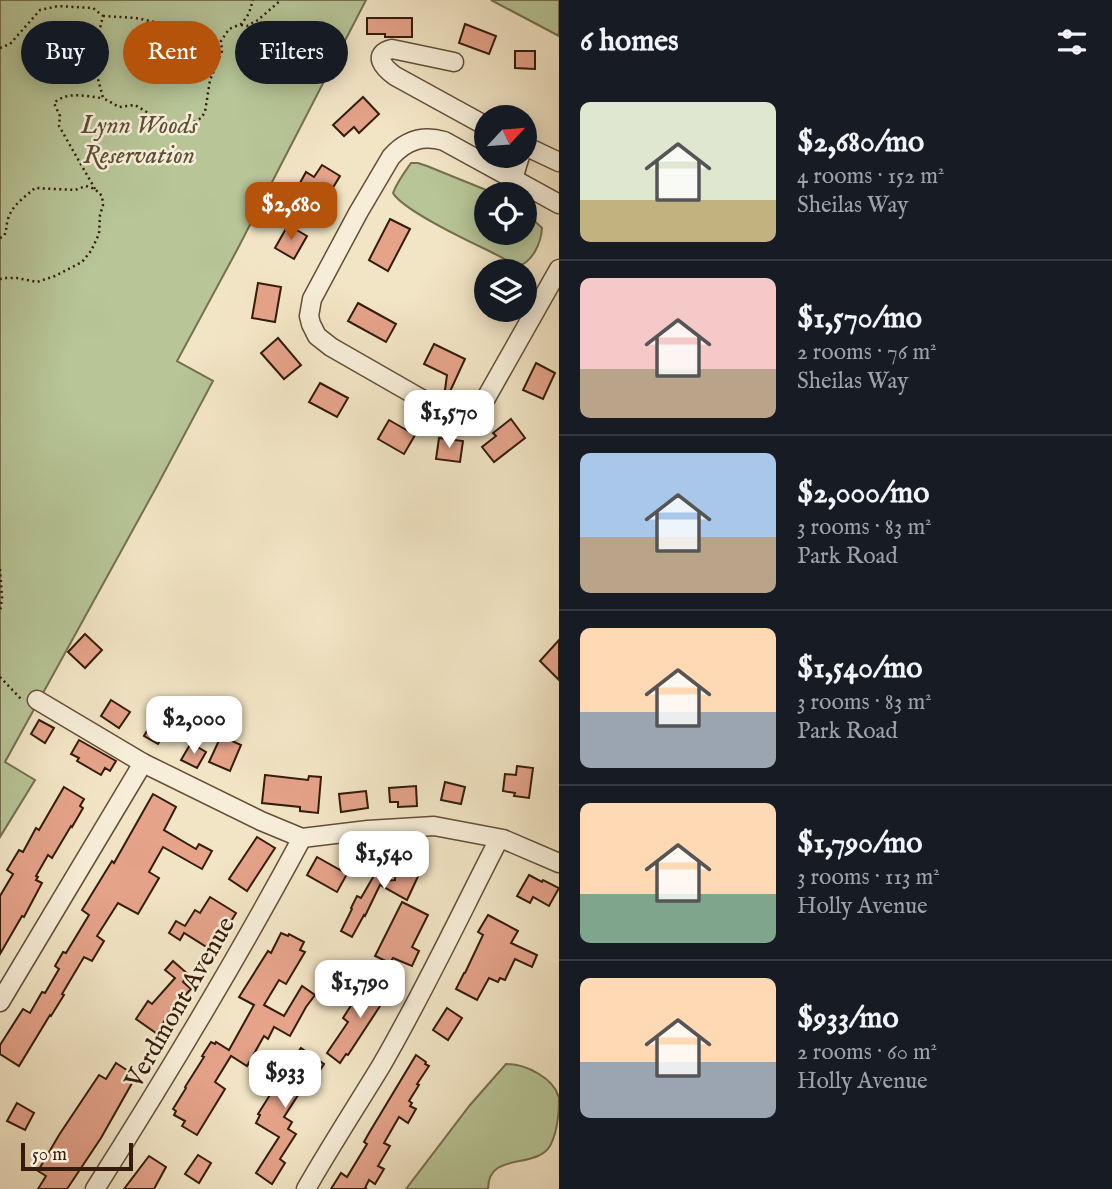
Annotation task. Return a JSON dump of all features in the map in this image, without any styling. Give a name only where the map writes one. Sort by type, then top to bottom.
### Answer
[{"type":"street","points":[[454,62],[392,49],[384,52],[380,59],[386,69],[395,76],[474,119]]},
{"type":"street","points":[[559,204],[444,141],[427,138],[412,141],[391,157],[358,213],[312,299],[309,316],[313,330],[321,341],[441,410],[449,413],[466,412],[478,407],[486,398],[559,270]]},
{"type":"street","points":[[537,152],[559,162]]},
{"type":"street","points":[[513,179],[516,168]]},
{"type":"street","points":[[37,700],[143,763],[261,821],[302,838],[434,826],[499,839],[559,863]]},
{"type":"street","points":[[0,1002],[143,763]]},
{"type":"street","name":"Verdmont Avenue","points":[[96,1189],[168,1073],[302,838]]},
{"type":"street","points":[[306,1189],[381,1066],[499,839]]},
{"type":"path","points":[[243,21],[250,13],[253,0]]},
{"type":"path","points":[[256,21],[281,0]]},
{"type":"path","points":[[0,48],[10,44],[40,10],[58,6],[93,8],[103,16],[136,18],[187,29],[222,51]]},
{"type":"path","points":[[103,16],[94,48],[95,67],[103,98]]},
{"type":"path","points":[[0,279],[37,282],[55,276],[82,262],[99,234],[102,196],[95,189],[59,126],[60,116],[54,103],[56,100],[70,94],[103,98],[120,107],[135,105],[162,124],[176,128],[185,127],[201,118],[205,112],[210,80],[222,51],[221,41],[229,29],[235,26]]},
{"type":"path","points":[[0,237],[7,231],[8,219],[14,206],[35,188],[75,190],[86,186],[95,189]]},
{"type":"path","points":[[0,569],[0,612]]},
{"type":"path","points":[[0,677],[21,700],[34,705],[37,700]]},
{"type":"green space","name":"Lynn Woods Reservation","points":[[0,0],[366,0],[348,35],[348,21],[235,21],[235,84],[323,84],[177,361],[213,381],[5,762],[35,780],[0,837]]},
{"type":"green space","points":[[491,0],[559,0],[559,36]]},
{"type":"green space","points":[[411,163],[418,163],[474,185],[474,244],[399,200],[393,193]]},
{"type":"green space","points":[[537,223],[542,228],[538,245],[529,259],[505,259],[476,245],[537,245]]},
{"type":"green space","points":[[506,1064],[530,1069],[545,1078],[556,1091],[559,1098],[558,1116],[550,1146],[534,1158],[504,1165],[496,1170],[490,1177],[488,1189],[406,1189],[470,1105]]},
{"type":"building","points":[[367,18],[412,18],[412,37],[367,34]]},
{"type":"building","points":[[465,24],[496,36],[489,54],[459,43]]},
{"type":"building","points":[[515,51],[535,51],[535,69],[515,68]]},
{"type":"building","points":[[363,97],[379,114],[359,133],[354,127],[344,136],[333,125]]},
{"type":"building","points":[[322,165],[340,176],[326,199],[300,183],[306,172],[314,177]]},
{"type":"building","points":[[390,219],[410,229],[388,271],[369,260]]},
{"type":"building","points":[[288,225],[307,236],[294,259],[275,248]]},
{"type":"building","points":[[258,283],[281,287],[275,322],[252,318]]},
{"type":"building","points":[[358,303],[396,324],[386,342],[348,321]]},
{"type":"building","points":[[278,338],[301,365],[284,379],[261,353]]},
{"type":"building","points":[[434,344],[465,359],[447,398],[444,397],[447,375],[424,364]]},
{"type":"building","points":[[536,363],[555,373],[543,399],[523,390]]},
{"type":"building","points":[[320,383],[348,398],[337,417],[309,402]]},
{"type":"building","points":[[511,419],[525,438],[494,462],[482,447],[496,436],[493,433]]},
{"type":"building","points":[[389,420],[415,435],[404,454],[378,439]]},
{"type":"building","points":[[439,438],[463,441],[460,462],[436,459]]},
{"type":"building","points":[[85,634],[102,650],[85,668],[68,652]]},
{"type":"building","points":[[559,640],[559,680],[540,661]]},
{"type":"building","points":[[111,700],[130,712],[119,728],[101,716]]},
{"type":"building","points":[[155,717],[169,725],[158,744],[144,736]]},
{"type":"building","points":[[39,720],[54,728],[45,743],[31,734]]},
{"type":"building","points":[[221,736],[241,745],[230,771],[209,762]]},
{"type":"building","points":[[79,740],[116,761],[110,771],[105,768],[101,775],[77,761],[79,758],[71,754]]},
{"type":"building","points":[[191,743],[206,752],[197,768],[181,760]]},
{"type":"building","points":[[517,766],[533,768],[529,798],[503,791],[505,774],[516,775]]},
{"type":"building","points":[[265,775],[308,780],[309,776],[321,777],[318,813],[300,811],[300,807],[262,803]]},
{"type":"building","points":[[445,782],[465,787],[461,804],[441,800]]},
{"type":"building","points":[[416,786],[417,806],[398,807],[398,802],[390,802],[389,788]]},
{"type":"building","points":[[64,787],[84,799],[80,806],[83,808],[52,858],[48,855],[36,876],[36,880],[42,883],[0,954],[0,896],[13,874],[7,870],[19,850],[23,852],[36,828],[39,830]]},
{"type":"building","points":[[366,791],[368,808],[341,812],[339,794]]},
{"type":"building","points":[[153,794],[176,807],[164,830],[196,849],[199,844],[212,851],[202,869],[163,847],[149,872],[159,878],[138,914],[118,903],[97,936],[104,941],[92,961],[84,957],[62,994],[64,995],[19,1066],[0,1054],[0,1045],[23,1009],[30,1013],[42,992],[45,993],[59,969],[55,966],[89,915],[82,910],[112,861],[114,863]]},
{"type":"building","points":[[257,837],[275,848],[247,891],[229,879]]},
{"type":"building","points":[[417,839],[421,870],[407,900],[380,885],[352,937],[341,931],[357,896],[361,898],[376,872],[384,876],[382,881],[395,880],[395,867],[408,874]]},
{"type":"building","points":[[372,843],[375,866],[360,867],[358,845]]},
{"type":"building","points":[[317,857],[347,874],[337,892],[307,875]]},
{"type":"building","points":[[529,875],[559,888],[549,906],[533,897],[530,903],[517,896]]},
{"type":"building","points":[[210,897],[236,913],[213,951],[184,933],[180,940],[169,933],[176,921],[185,926],[195,910],[200,913]]},
{"type":"building","points":[[402,902],[428,915],[412,947],[419,951],[412,966],[393,958],[390,963],[375,956]]},
{"type":"building","points":[[488,915],[518,931],[511,943],[537,955],[532,967],[515,959],[505,980],[500,978],[498,982],[489,978],[477,1000],[456,989],[483,935],[478,932]]},
{"type":"building","points":[[281,933],[304,942],[300,950],[305,952],[286,984],[279,980],[264,1005],[284,1016],[302,986],[315,995],[290,1036],[274,1027],[268,1039],[264,1036],[247,1066],[231,1056],[215,1082],[225,1089],[197,1135],[182,1126],[185,1121],[174,1115],[176,1111],[173,1109],[211,1042],[229,1050],[254,1005],[239,997],[268,951],[271,953]]},
{"type":"building","points":[[173,961],[189,975],[183,982],[191,989],[167,1015],[156,1033],[136,1019],[148,1001],[152,1004],[175,978],[165,970]]},
{"type":"building","points":[[380,976],[395,985],[340,1063],[327,1053],[348,1022],[343,1018],[352,1004],[360,1010]]},
{"type":"building","points":[[447,1008],[462,1018],[448,1040],[433,1030]]},
{"type":"building","points":[[301,1048],[324,1064],[315,1078],[311,1075],[284,1117],[292,1122],[288,1129],[296,1134],[280,1159],[285,1163],[272,1184],[256,1173],[279,1137],[256,1123],[260,1115],[258,1114]]},
{"type":"building","points":[[416,1055],[429,1066],[409,1101],[412,1103],[410,1106],[416,1109],[408,1123],[399,1117],[384,1143],[390,1146],[378,1166],[384,1169],[375,1184],[369,1180],[365,1188],[367,1189],[331,1189],[341,1173],[347,1177],[367,1144],[364,1142],[369,1133]]},
{"type":"building","points":[[116,1063],[136,1076],[101,1138],[67,1189],[38,1189],[46,1176],[38,1171],[59,1135],[99,1075],[106,1079]]},
{"type":"building","points":[[17,1103],[34,1113],[25,1130],[7,1121]]},
{"type":"building","points":[[198,1155],[211,1163],[199,1183],[185,1174]]},
{"type":"building","points":[[149,1156],[166,1167],[154,1189],[124,1189]]}]
